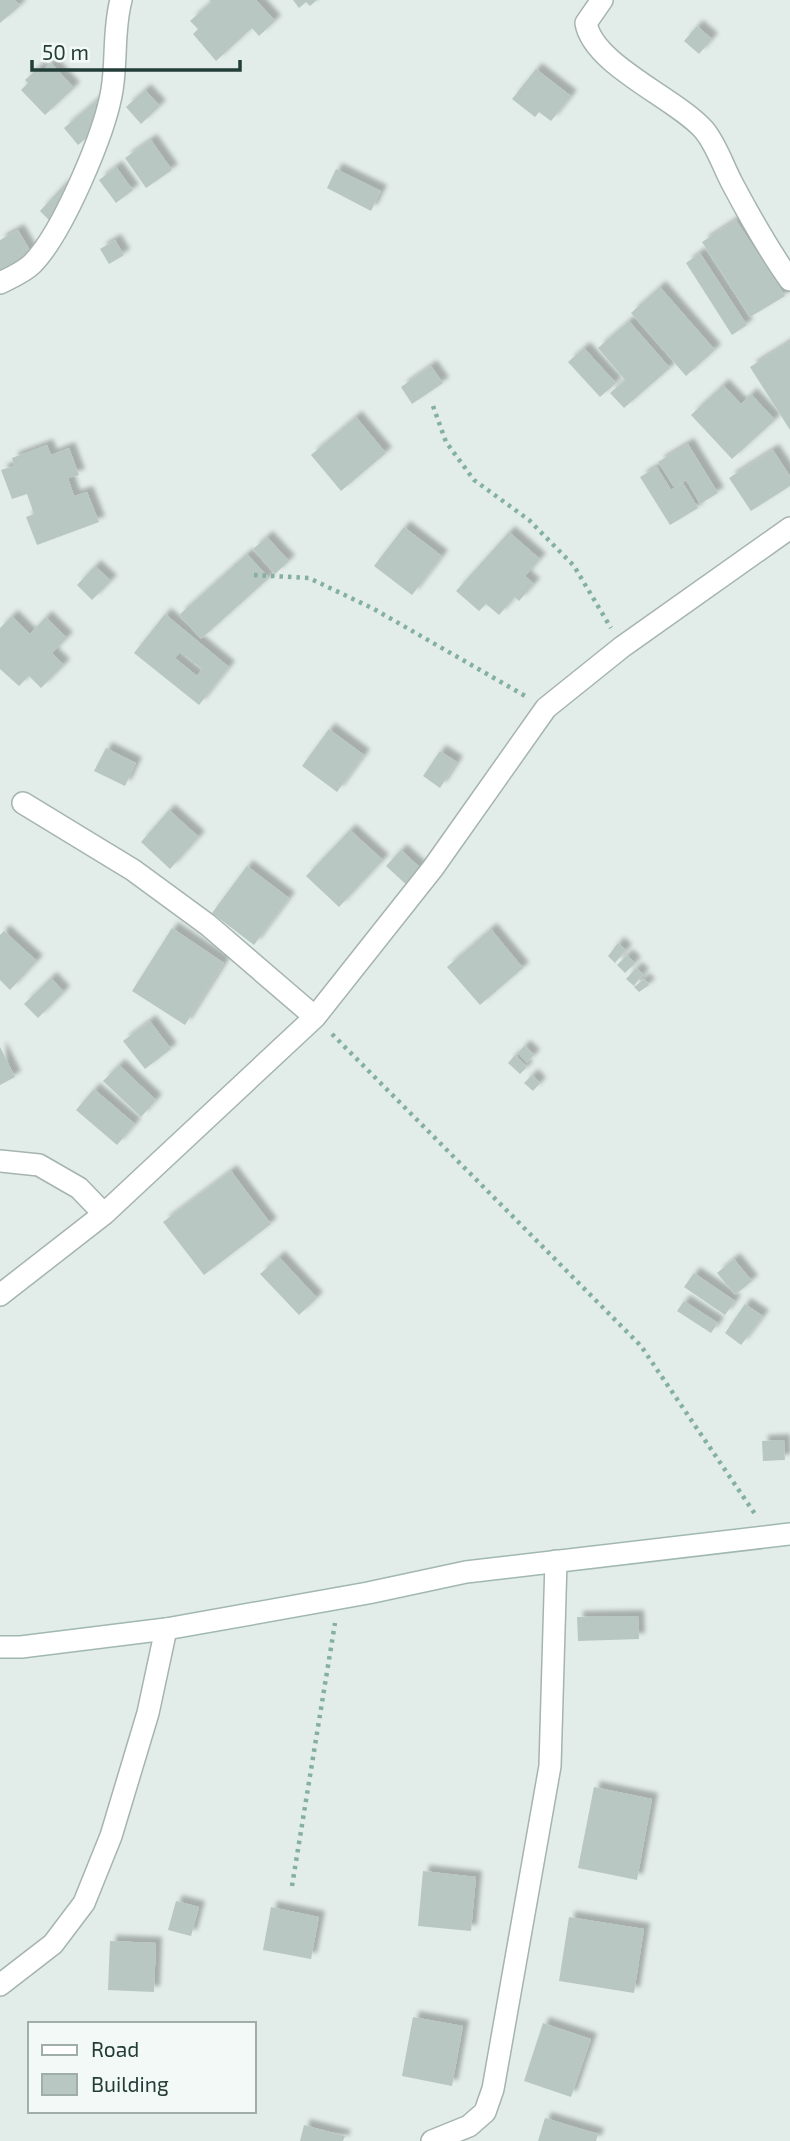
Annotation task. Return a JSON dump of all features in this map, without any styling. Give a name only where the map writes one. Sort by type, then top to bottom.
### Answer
[{"type":"street","points":[[0,284],[31,265],[55,233],[97,143],[112,90],[116,17],[121,0]]},
{"type":"street","points":[[602,0],[586,23],[589,36],[626,72],[676,106],[705,131],[761,240],[790,280]]},
{"type":"street","points":[[0,1295],[104,1214],[315,1017],[433,868],[546,708],[622,647],[790,528]]},
{"type":"street","points":[[23,803],[154,886],[208,925],[315,1017]]},
{"type":"street","points":[[0,1161],[39,1166],[79,1188],[104,1214]]},
{"type":"street","points":[[0,1647],[21,1647],[166,1629],[466,1572],[780,1534]]},
{"type":"street","points":[[432,2141],[468,2126],[485,2112],[493,2090],[550,1766],[556,1561]]},
{"type":"street","points":[[0,1984],[53,1944],[84,1903],[111,1836],[148,1713],[166,1629]]},
{"type":"path","points":[[433,406],[446,442],[474,480],[529,520],[574,566],[622,647]]},
{"type":"path","points":[[254,575],[309,578],[374,609],[546,708]]},
{"type":"path","points":[[315,1017],[640,1346],[780,1534]]},
{"type":"path","points":[[292,1886],[339,1598]]},
{"type":"building","points":[[0,0],[15,0],[20,6],[0,23]]},
{"type":"building","points":[[209,0],[256,0],[275,21],[259,36],[252,28],[216,61],[193,34],[198,29],[190,21],[211,2]]},
{"type":"building","points":[[293,0],[317,0],[310,6],[306,2],[299,8]]},
{"type":"building","points":[[697,26],[712,39],[699,54],[684,41]]},
{"type":"building","points":[[51,63],[74,88],[45,115],[21,90],[28,83],[25,80],[39,67],[42,71]]},
{"type":"building","points":[[536,69],[571,96],[551,121],[539,112],[535,117],[512,99]]},
{"type":"building","points":[[145,90],[160,106],[141,124],[126,107]]},
{"type":"building","points":[[97,100],[112,117],[78,145],[64,128]]},
{"type":"building","points":[[151,140],[172,170],[146,188],[125,158]]},
{"type":"building","points":[[116,167],[133,190],[116,203],[99,180]]},
{"type":"building","points":[[336,169],[381,191],[371,211],[327,188]]},
{"type":"building","points":[[64,185],[77,198],[53,224],[40,211]]},
{"type":"building","points":[[736,220],[785,296],[750,317],[702,242]]},
{"type":"building","points":[[18,230],[38,264],[0,285],[0,240]]},
{"type":"building","points":[[115,240],[124,255],[109,264],[100,249]]},
{"type":"building","points":[[700,253],[747,325],[732,335],[686,263]]},
{"type":"building","points":[[660,287],[715,350],[686,376],[631,313]]},
{"type":"building","points":[[629,321],[670,368],[624,408],[610,393],[625,380],[598,348]]},
{"type":"building","points":[[790,342],[790,430],[750,367]]},
{"type":"building","points":[[584,348],[616,383],[600,397],[568,362]]},
{"type":"building","points":[[431,366],[443,383],[412,404],[401,387]]},
{"type":"building","points":[[723,385],[741,404],[751,394],[775,420],[732,459],[691,415]]},
{"type":"building","points":[[356,417],[386,453],[341,491],[311,455]]},
{"type":"building","points":[[688,444],[718,493],[700,504],[686,480],[674,487],[658,462]]},
{"type":"building","points":[[47,445],[51,455],[69,448],[79,475],[68,478],[74,496],[87,492],[99,522],[37,545],[26,517],[34,514],[27,494],[12,499],[1,470],[14,466],[12,458]]},
{"type":"building","points":[[773,450],[790,476],[790,486],[751,511],[729,478]]},
{"type":"building","points":[[657,467],[671,490],[683,483],[698,508],[670,525],[640,477]]},
{"type":"building","points":[[404,527],[442,556],[412,595],[374,566]]},
{"type":"building","points":[[509,532],[540,559],[525,576],[534,584],[519,601],[515,597],[499,615],[486,604],[479,611],[456,591]]},
{"type":"building","points":[[267,537],[289,561],[275,574],[253,549]]},
{"type":"building","points":[[247,554],[269,578],[201,639],[179,615]]},
{"type":"building","points":[[95,566],[111,581],[92,600],[77,585]]},
{"type":"building","points":[[165,614],[229,667],[199,705],[134,653]],"holes":[[[180,652],[202,669],[197,676],[175,658]]]},
{"type":"building","points":[[12,616],[30,634],[46,617],[67,638],[52,653],[64,665],[41,688],[29,676],[19,686],[0,669],[0,628]]},
{"type":"building","points":[[329,729],[364,755],[337,792],[302,766]]},
{"type":"building","points":[[106,748],[136,763],[125,786],[94,771]]},
{"type":"building","points":[[440,751],[457,762],[440,788],[423,776]]},
{"type":"building","points":[[169,810],[199,837],[170,869],[141,842]]},
{"type":"building","points":[[350,830],[383,860],[339,907],[306,876]]},
{"type":"building","points":[[401,850],[425,872],[410,888],[386,866]]},
{"type":"building","points":[[247,866],[289,898],[254,945],[212,913]]},
{"type":"building","points":[[172,928],[224,963],[185,1025],[132,991]]},
{"type":"building","points":[[491,929],[523,968],[480,1005],[447,967]]},
{"type":"building","points":[[4,931],[37,961],[10,990],[0,980],[0,935]]},
{"type":"building","points":[[618,943],[626,950],[615,963],[608,956]]},
{"type":"building","points":[[627,955],[635,963],[625,973],[617,965]]},
{"type":"building","points":[[636,968],[643,974],[634,986],[626,979]]},
{"type":"building","points":[[51,978],[64,992],[38,1018],[24,1004]]},
{"type":"building","points":[[644,979],[649,985],[639,992],[634,987]]},
{"type":"building","points":[[150,1021],[171,1049],[145,1069],[123,1041]]},
{"type":"building","points":[[524,1046],[534,1055],[527,1063],[518,1053]]},
{"type":"building","points":[[0,1047],[15,1077],[0,1085]]},
{"type":"building","points":[[515,1055],[527,1067],[520,1074],[508,1063]]},
{"type":"building","points":[[119,1065],[156,1100],[141,1117],[103,1081]]},
{"type":"building","points":[[532,1075],[540,1083],[533,1091],[524,1083]]},
{"type":"building","points":[[94,1089],[135,1124],[117,1145],[76,1110]]},
{"type":"building","points":[[231,1171],[271,1224],[204,1275],[163,1222]]},
{"type":"building","points":[[279,1257],[317,1298],[299,1315],[260,1274]]},
{"type":"building","points":[[734,1259],[752,1281],[735,1295],[717,1273]]},
{"type":"building","points":[[694,1273],[735,1301],[725,1315],[684,1287]]},
{"type":"building","points":[[684,1301],[718,1323],[711,1333],[677,1311]]},
{"type":"building","points":[[745,1304],[763,1316],[741,1345],[725,1333]]},
{"type":"building","points":[[784,1440],[785,1460],[763,1461],[762,1441]]},
{"type":"building","points":[[638,1616],[639,1639],[578,1641],[577,1617]]},
{"type":"building","points":[[594,1787],[652,1799],[637,1880],[578,1868]]},
{"type":"building","points":[[423,1871],[476,1877],[471,1931],[418,1926]]},
{"type":"building","points":[[176,1901],[199,1907],[191,1936],[168,1930]]},
{"type":"building","points":[[271,1907],[319,1917],[311,1959],[263,1950]]},
{"type":"building","points":[[569,1917],[644,1929],[634,1993],[559,1981]]},
{"type":"building","points":[[110,1941],[156,1943],[154,1992],[108,1990]]},
{"type":"building","points":[[413,2017],[463,2026],[452,2086],[402,2076]]},
{"type":"building","points":[[543,2023],[591,2039],[571,2097],[524,2081]]},
{"type":"building","points":[[545,2118],[598,2134],[596,2141],[538,2141]]},
{"type":"building","points":[[304,2125],[345,2136],[343,2141],[300,2141]]}]
